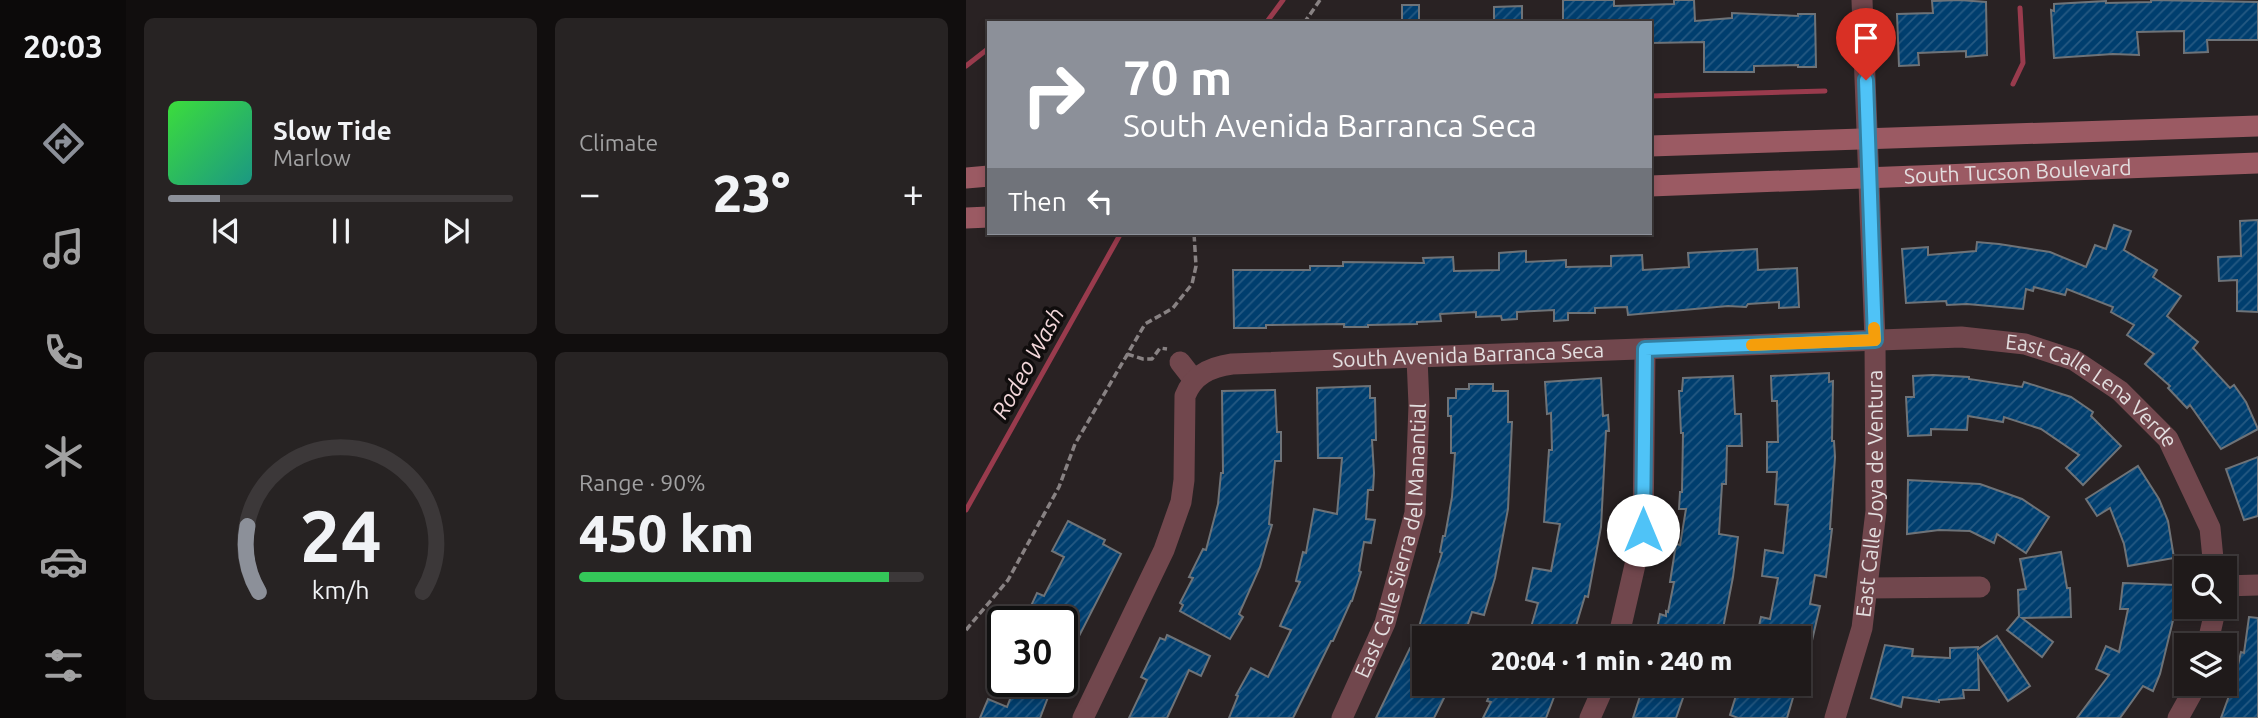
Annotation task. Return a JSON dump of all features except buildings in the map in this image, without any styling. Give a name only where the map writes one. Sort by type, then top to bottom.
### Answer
[{"type":"main road","name":"South Tucson Boulevard","points":[[1652,146],[2258,126]]},
{"type":"main road","name":"South Tucson Boulevard","points":[[1652,186],[2258,163]]},
{"type":"main road","points":[[966,178],[987,176]]},
{"type":"main road","points":[[966,218],[987,217]]},
{"type":"street","name":"East Calle Joya de Ventura","points":[[1835,718],[1862,628],[1876,511],[1875,340],[1863,0]]},
{"type":"street","name":"East Calle Lena Verde","points":[[1875,340],[1961,337],[2025,344],[2085,356],[2168,439],[2210,528],[2213,556]]},
{"type":"street","name":"South Avenida Barranca Seca","points":[[1194,380],[1216,366],[1232,364],[1875,340]]},
{"type":"street","points":[[1621,626],[1643,530],[1645,349]]},
{"type":"street","name":"East Calle Sierra del Manantial","points":[[1342,718],[1385,623],[1415,513],[1419,405],[1417,358]]},
{"type":"street","points":[[1083,718],[1164,550],[1181,502],[1185,453],[1185,396],[1194,380],[1180,362]]},
{"type":"street","points":[[2237,586],[2258,585]]},
{"type":"street","points":[[1867,588],[1980,587]]},
{"type":"street","points":[[1590,718],[1600,696]]},
{"type":"street","points":[[2178,718],[2190,696]]},
{"type":"path","points":[[1305,21],[1320,0]]},
{"type":"path","points":[[966,630],[1008,580],[1059,487],[1075,444],[1145,324],[1173,308],[1192,284],[1196,265],[1194,235]]},
{"type":"path","points":[[1127,354],[1152,359],[1160,348],[1172,349],[1180,362]]},
{"type":"waterway","name":"Rodeo Wash","points":[[1267,21],[1283,0]]},
{"type":"waterway","points":[[2013,84],[2023,63],[2020,8]]},
{"type":"waterway","points":[[966,66],[987,50]]},
{"type":"waterway","points":[[1652,96],[1825,91]]},
{"type":"waterway","name":"Rodeo Wash","points":[[966,510],[1120,235]]},
{"type":"slow traffic","points":[[1752,345],[1875,340],[1874,328]]},
{"type":"route","points":[[1643,530],[1645,349],[1875,340],[1866,80]]}]
